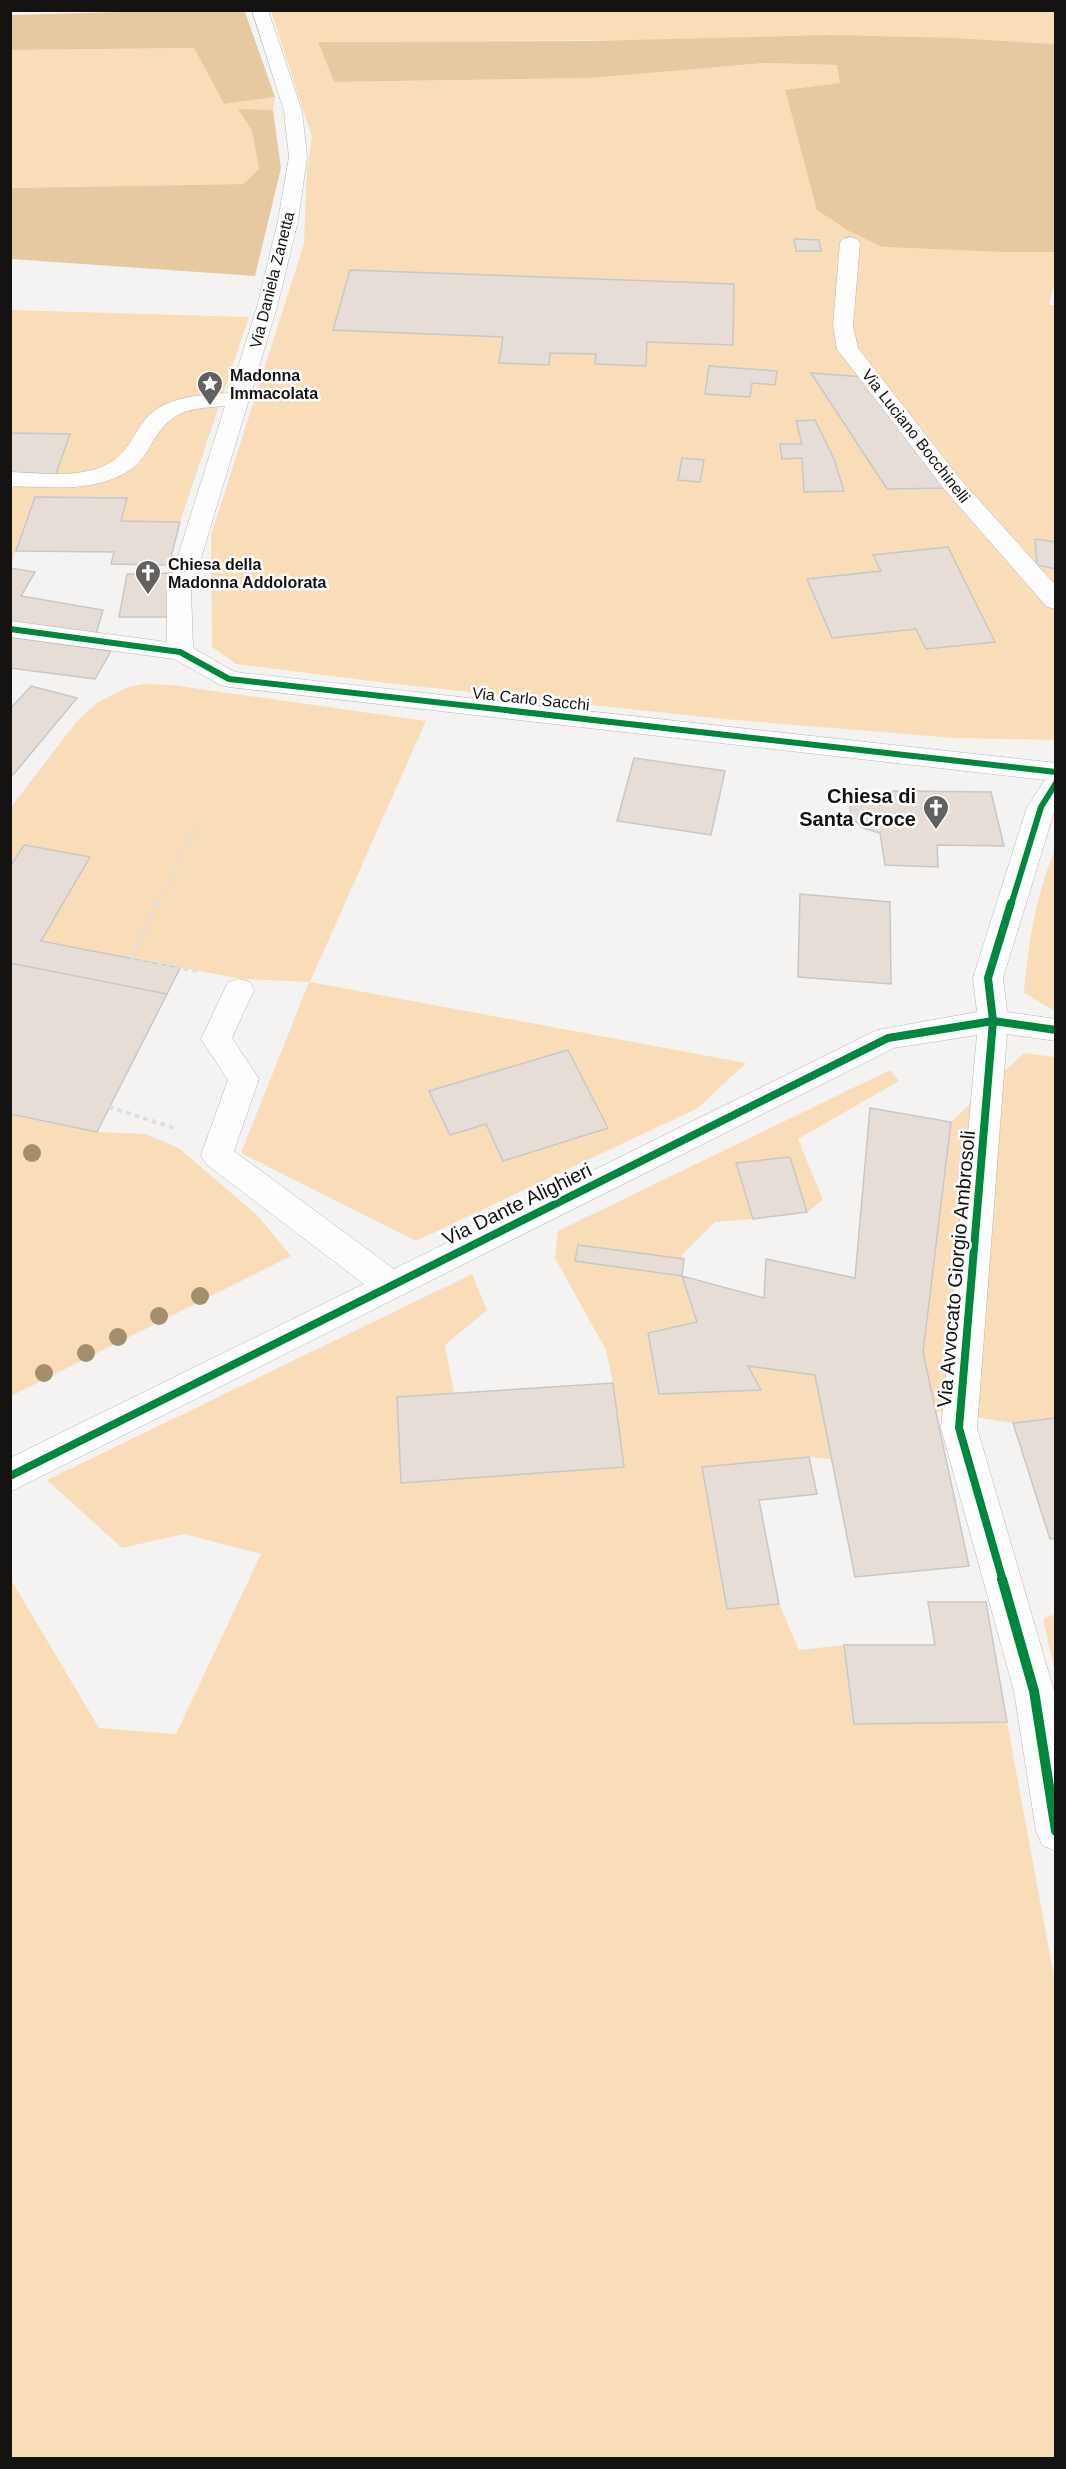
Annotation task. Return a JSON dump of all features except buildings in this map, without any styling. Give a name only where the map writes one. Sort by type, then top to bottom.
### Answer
[{"type":"street","name":"Via Daniela Zanetta","points":[[180,652],[179,591],[267,307],[288,221],[298,157],[293,111],[260,10]]},
{"type":"street","name":"Via Luciano Bocchinelli","points":[[850,243],[843,326],[848,349],[953,486],[1056,602]]},
{"type":"street","points":[[10,479],[82,480],[118,468],[139,448],[154,420],[181,405],[240,398]]},
{"type":"street","name":"Via Carlo Sacchi","points":[[10,629],[180,652],[229,679],[1056,772]]},
{"type":"street","points":[[993,1022],[988,978],[1041,807],[1056,783]]},
{"type":"street","points":[[239,990],[216,1040],[244,1079],[217,1155],[392,1286]]},
{"type":"street","name":"Via Dante Alighieri","points":[[10,1476],[888,1038],[993,1022],[1056,1030]]},
{"type":"street","name":"Via Avvocato Giorgio Ambrosoli","points":[[993,1022],[959,1428],[1034,1691],[1056,1831]]},
{"type":"path","points":[[200,821],[130,959],[242,979],[239,990]]},
{"type":"path","points":[[109,1107],[138,1114],[220,1144]]},
{"type":"shaded area","points":[[240,10],[245,12],[275,97],[224,104],[194,48],[11,50],[11,15]]},
{"type":"shaded area","points":[[271,11],[1055,11],[1055,44],[956,38],[318,42],[334,82],[592,78],[765,63],[837,65],[841,83],[785,91],[818,210],[882,247],[1055,252],[1055,282],[1049,305],[1056,305],[1055,740],[954,738],[723,719],[395,684],[236,664],[212,647],[211,535],[304,244],[307,167],[312,137]]},
{"type":"shaded area","points":[[830,35],[956,38],[1055,44],[1055,252],[882,247],[849,231],[817,210],[785,90],[840,83],[837,65],[765,63],[592,78],[334,82],[318,42],[587,41]]},
{"type":"shaded area","points":[[194,48],[224,104],[275,97],[273,110],[239,110],[252,131],[259,169],[243,184],[11,188],[10,50]]},
{"type":"shaded area","points":[[238,109],[273,110],[281,168],[255,276],[11,259],[11,188],[243,184],[259,169],[252,131]]},
{"type":"shaded area","points":[[10,310],[249,317],[180,522],[121,521],[127,498],[35,497],[11,565]]},
{"type":"shaded area","points":[[144,684],[172,685],[426,721],[310,982],[746,1063],[698,1108],[416,1241],[241,1153],[309,982],[242,979],[41,941],[11,867],[11,807],[77,721],[97,703],[128,687]]},
{"type":"shaded area","points":[[1055,850],[1055,1011],[1024,993],[1034,920],[1048,867]]},
{"type":"shaded area","points":[[1024,1053],[1055,1057],[1055,1418],[1013,1423],[935,1411],[923,1353],[951,1122]]},
{"type":"shaded area","points":[[890,1070],[899,1081],[798,1139],[823,1200],[807,1212],[790,1157],[737,1163],[753,1219],[715,1222],[682,1255],[682,1276],[697,1322],[648,1334],[660,1394],[760,1389],[748,1366],[815,1375],[831,1459],[809,1457],[702,1467],[727,1609],[779,1604],[799,1650],[844,1645],[1007,1722],[1055,1982],[1055,2458],[11,2458],[10,1578],[99,1728],[176,1734],[261,1554],[184,1534],[122,1548],[47,1480],[472,1274],[487,1310],[445,1345],[454,1393],[397,1398],[401,1483],[624,1467],[613,1383],[606,1350],[555,1258],[558,1231]]},
{"type":"shaded area","points":[[11,1114],[97,1132],[146,1134],[180,1149],[257,1215],[291,1256],[11,1396]]},
{"type":"shaded area","points":[[1056,1614],[1055,1672],[1043,1619]]},
{"type":"cycle path","points":[[10,629],[180,652],[229,679],[1056,772]]},
{"type":"cycle path","points":[[1056,783],[1041,807],[988,978],[993,1021],[959,1428],[1034,1691],[1056,1831]]},
{"type":"cycle path","points":[[10,1476],[888,1038],[993,1021],[1056,1030]]},
{"type":"place","name":"Madonna Immacolata","points":[[210,407]]},
{"type":"place","name":"Chiesa della Madonna Addolorata","points":[[148,596]]},
{"type":"place","name":"Chiesa di Santa Croce","points":[[936,831]]}]
